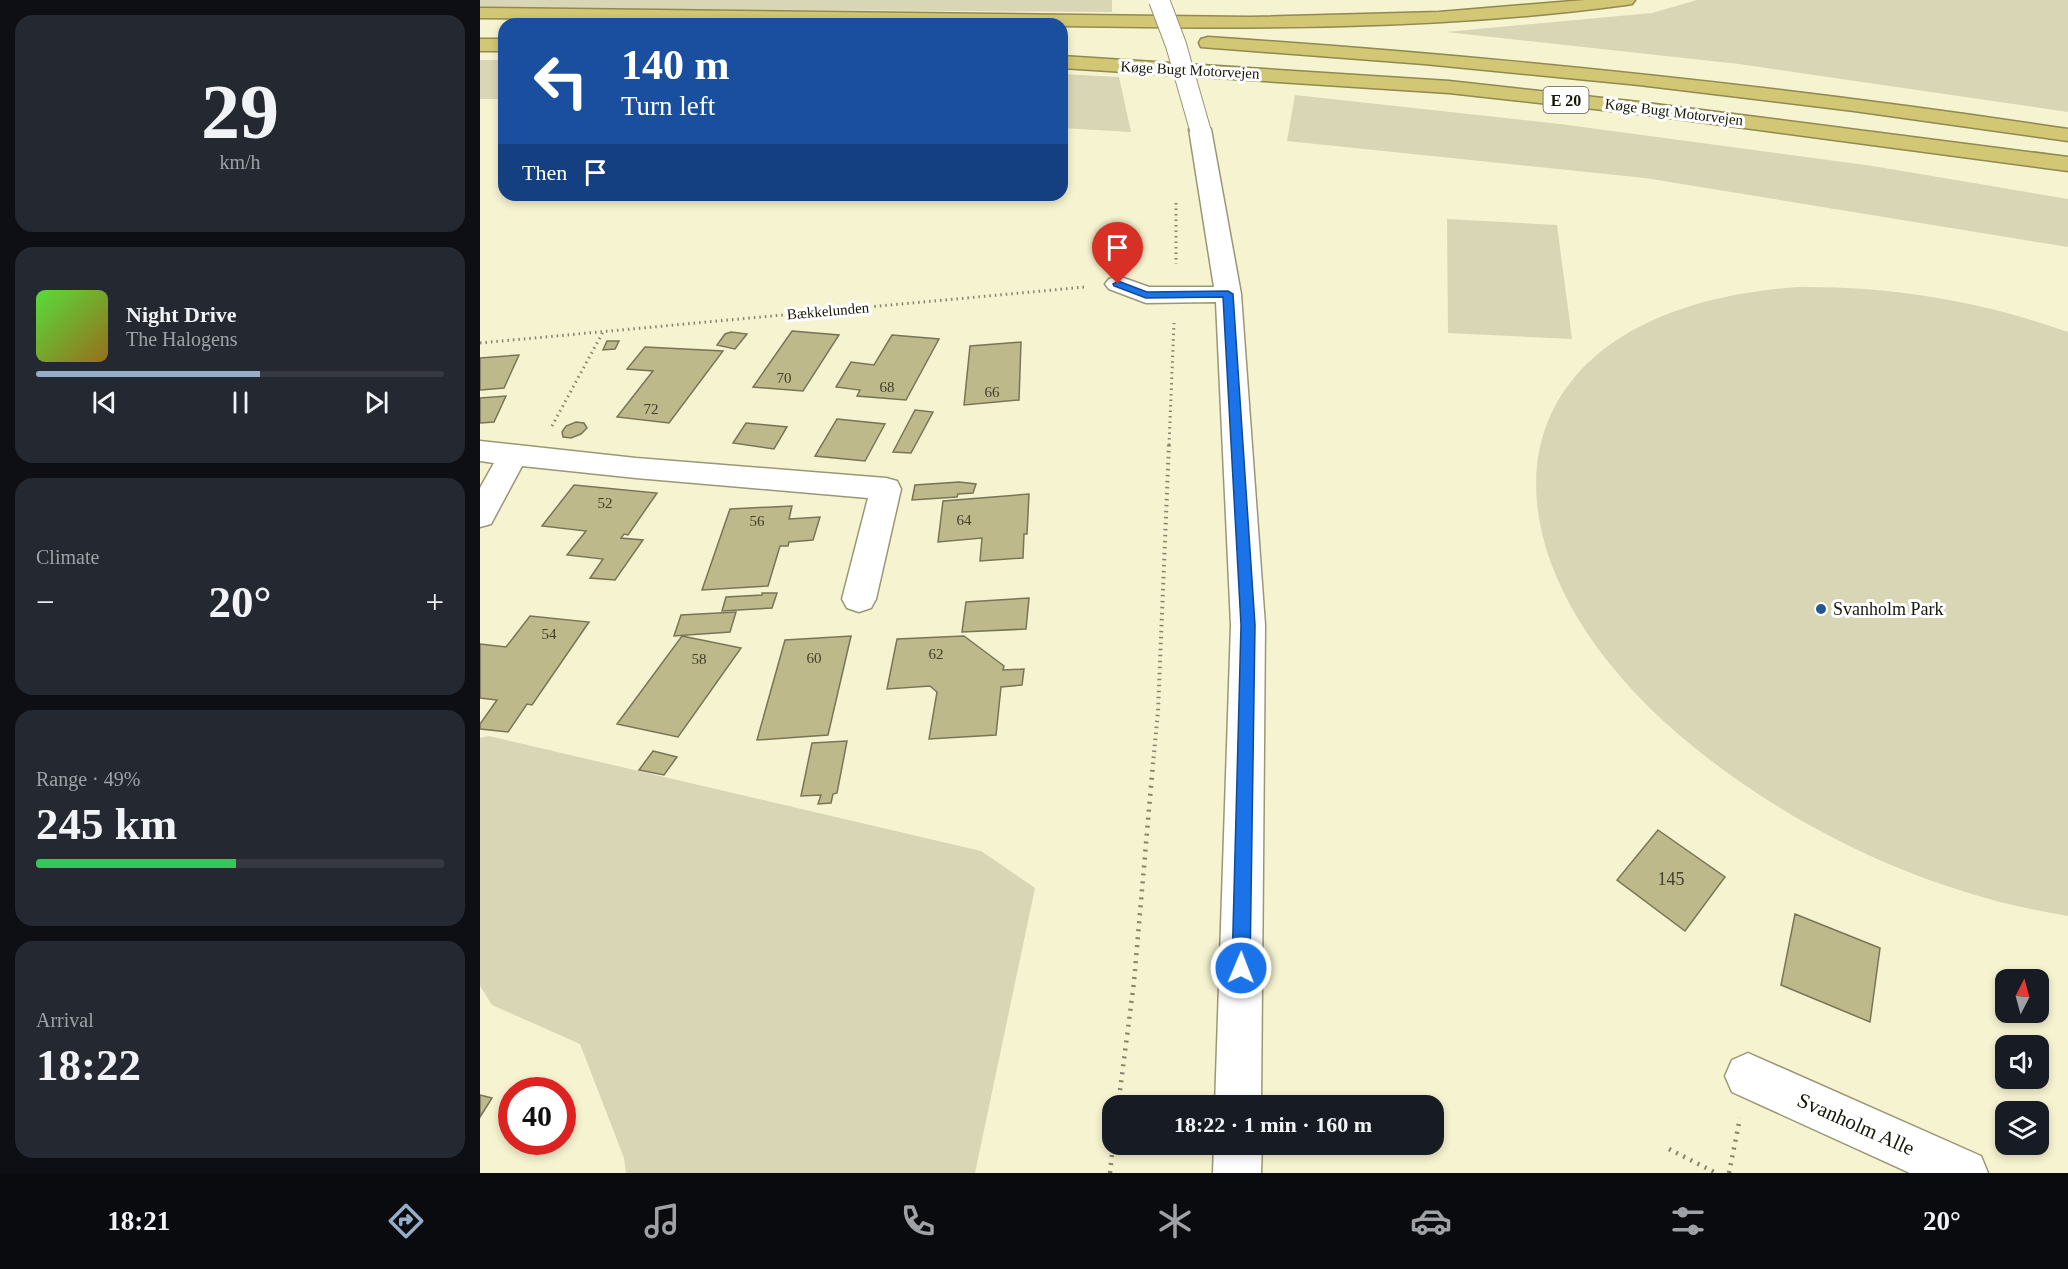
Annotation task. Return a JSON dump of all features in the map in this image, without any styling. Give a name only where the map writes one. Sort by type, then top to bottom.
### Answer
[{"type":"highway","points":[[1068,21],[1250,23],[1368,21],[1475,16],[1626,0]]},
{"type":"highway","points":[[480,14],[822,18]]},
{"type":"highway","points":[[480,21],[498,21]]},
{"type":"highway","name":"Køge Bugt Motorvejen","points":[[1068,36],[1421,58],[1640,79],[1848,104],[2068,135]]},
{"type":"highway","points":[[480,45],[498,45]]},
{"type":"highway","name":"Køge Bugt Motorvejen","points":[[1068,62],[1461,88],[1697,115],[2068,164]]},
{"type":"street","points":[[1160,0],[1176,45],[1200,129],[1228,294],[1248,625],[1238,1095]]},
{"type":"street","points":[[1118,284],[1146,295],[1228,294]]},
{"type":"street","points":[[480,451],[524,457],[886,489],[859,599]]},
{"type":"street","points":[[480,516],[524,457]]},
{"type":"street","name":"Svanholm Alle","points":[[1748,1076],[1964,1173]]},
{"type":"street","points":[[1237,1173],[1238,1155]]},
{"type":"path","points":[[1119,1095],[1134,982],[1158,711],[1175,295],[1175,193]]},
{"type":"path","name":"Bækkelunden","points":[[480,343],[1118,284]]},
{"type":"path","points":[[524,457],[603,332]]},
{"type":"path","points":[[1729,1173],[1748,1076]]},
{"type":"path","points":[[1669,1149],[1716,1173]]},
{"type":"path","points":[[1110,1173],[1112,1155]]},
{"type":"shaded area","points":[[480,0],[1112,0],[1112,12],[480,8]]},
{"type":"shaded area","points":[[1697,0],[2068,0],[2068,112],[1739,64],[1446,32],[1652,13]]},
{"type":"shaded area","points":[[480,60],[498,60],[498,99],[480,99]]},
{"type":"shaded area","points":[[1068,74],[1119,77],[1131,132],[1068,128]]},
{"type":"shaded area","points":[[1295,95],[1560,124],[1873,166],[2068,199],[2068,247],[1645,178],[1287,141]]},
{"type":"shaded area","points":[[1447,219],[1557,225],[1572,339],[1448,333]]},
{"type":"shaded area","name":"Svanholm Park","points":[[1799,287],[1868,289],[1935,298],[2002,312],[2068,332],[2068,916],[1962,891],[1911,873],[1812,826],[1765,798],[1720,768],[1678,734],[1609,662],[1562,589],[1539,517],[1540,449],[1566,389],[1617,340],[1695,305]]},
{"type":"shaded area","points":[[489,736],[981,851],[1035,888],[975,1173],[626,1173],[624,1158],[580,1044],[492,1005],[480,986],[480,738]]},
{"type":"building","points":[[792,331],[839,335],[803,391],[753,387]]},
{"type":"building","points":[[731,332],[747,334],[735,349],[717,345],[725,334]]},
{"type":"building","points":[[892,335],[939,339],[906,400],[857,396],[860,390],[836,387],[851,362],[874,365]]},
{"type":"building","points":[[607,341],[619,341],[615,349],[603,350]]},
{"type":"building","points":[[1021,342],[1019,400],[964,405],[970,346]]},
{"type":"building","points":[[645,347],[723,351],[669,423],[617,417],[653,371],[627,369]]},
{"type":"building","points":[[519,355],[504,388],[480,390],[480,358]]},
{"type":"building","points":[[506,396],[494,422],[480,423],[480,398]]},
{"type":"building","points":[[915,410],[933,412],[911,453],[893,452]]},
{"type":"building","points":[[837,419],[885,424],[865,461],[815,456]]},
{"type":"building","points":[[576,422],[584,423],[587,428],[581,434],[571,438],[563,437],[562,432],[566,426]]},
{"type":"building","points":[[746,423],[787,427],[774,449],[733,443]]},
{"type":"building","points":[[959,482],[976,484],[973,493],[958,494],[957,497],[912,500],[915,485]]},
{"type":"building","points":[[574,485],[657,493],[628,535],[624,534],[621,538],[643,540],[615,580],[590,578],[603,559],[567,555],[586,531],[542,526]]},
{"type":"building","points":[[1029,494],[1023,558],[980,561],[982,538],[938,542],[943,501]]},
{"type":"building","points":[[792,506],[789,519],[820,517],[813,540],[789,542],[788,546],[780,546],[768,586],[702,590],[730,509]]},
{"type":"building","points":[[762,593],[777,593],[772,608],[722,611],[726,597],[762,595]]},
{"type":"building","points":[[1029,598],[1026,629],[962,632],[966,602]]},
{"type":"building","points":[[736,612],[730,632],[674,636],[681,615]]},
{"type":"building","points":[[530,616],[589,622],[532,705],[527,704],[508,732],[480,729],[480,724],[497,700],[480,698],[480,644],[506,647]]},
{"type":"building","points":[[682,636],[741,648],[678,737],[617,724]]},
{"type":"building","points":[[851,636],[828,735],[757,740],[785,640]]},
{"type":"building","points":[[964,636],[1004,666],[1003,670],[1024,669],[1022,685],[1001,687],[996,735],[929,739],[937,692],[930,686],[887,689],[897,639]]},
{"type":"building","points":[[847,741],[837,793],[833,794],[831,803],[818,804],[821,795],[801,796],[812,743]]},
{"type":"building","points":[[653,751],[677,757],[664,775],[639,770]]},
{"type":"building","points":[[1658,830],[1725,877],[1685,931],[1617,880]]},
{"type":"building","points":[[1795,914],[1880,948],[1870,1022],[1781,985]]},
{"type":"building","points":[[480,1095],[492,1098],[480,1117]]},
{"type":"place","name":"Svanholm Park","points":[[1821,609]]},
{"type":"route","points":[[1118,284],[1146,295],[1228,294],[1248,625],[1241,968]]}]
